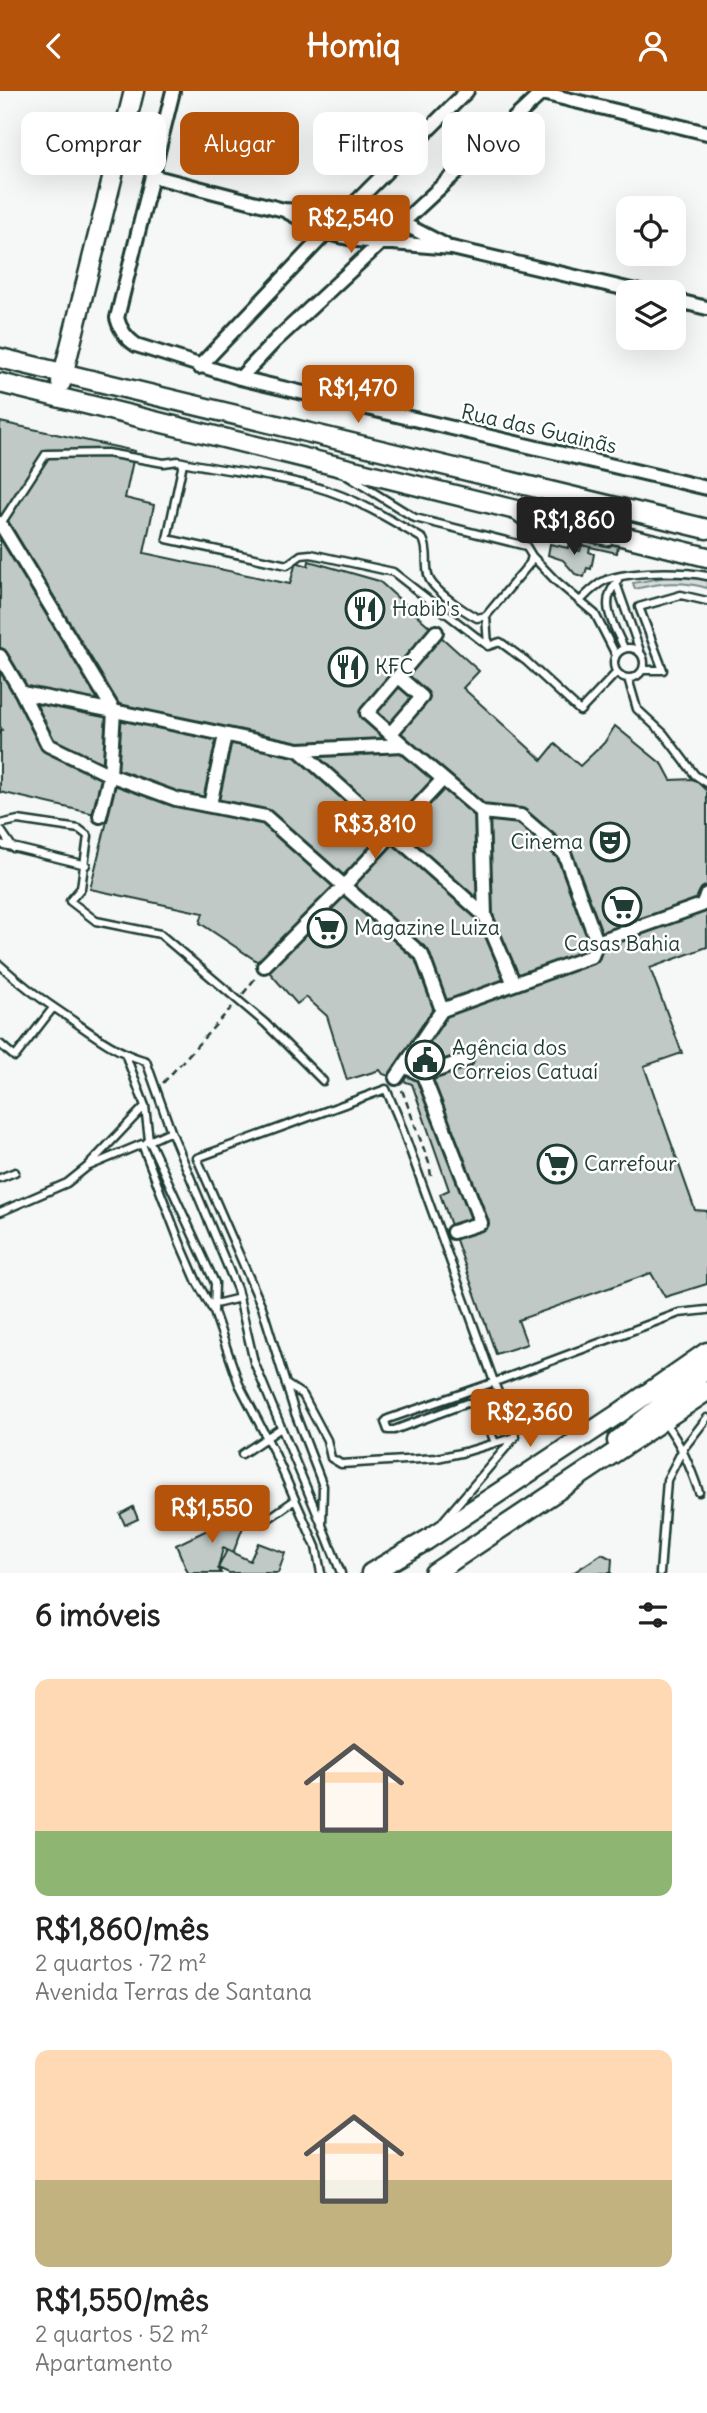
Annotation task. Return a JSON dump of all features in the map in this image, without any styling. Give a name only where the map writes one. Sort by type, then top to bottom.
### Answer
[{"type":"street","points":[[58,396],[134,91]]},
{"type":"street","points":[[173,91],[152,176],[284,209],[368,215],[402,223],[452,248]]},
{"type":"street","points":[[199,367],[344,214],[467,91]]},
{"type":"street","points":[[240,379],[275,341],[543,92],[707,133]]},
{"type":"street","name":"Rua das Guainãs","points":[[152,176],[117,317],[123,333],[136,345],[240,379],[707,488]]},
{"type":"street","points":[[284,209],[327,233],[356,240],[452,248],[616,286]]},
{"type":"street","points":[[686,303],[707,308]]},
{"type":"street","points":[[0,358],[707,529]]},
{"type":"street","points":[[0,383],[707,558]]},
{"type":"street","points":[[0,524],[114,712],[110,775],[100,816]]},
{"type":"street","points":[[396,1078],[442,1010],[592,956],[597,942],[564,853],[522,815],[482,812],[367,713],[436,632]]},
{"type":"street","points":[[0,656],[48,745],[110,775],[176,799],[266,817],[422,955],[442,1010]]},
{"type":"street","points":[[391,733],[422,697],[399,677]]},
{"type":"street","points":[[22,693],[299,750],[402,745]]},
{"type":"street","points":[[210,806],[225,735]]},
{"type":"street","points":[[299,750],[485,916]]},
{"type":"street","points":[[264,966],[344,886],[443,779]]},
{"type":"street","points":[[482,812],[485,916],[514,984]]},
{"type":"street","points":[[597,942],[702,905],[707,894]]},
{"type":"street","points":[[423,1075],[466,1060]]},
{"type":"street","points":[[404,1066],[423,1075],[481,1223],[453,1232]]},
{"type":"street","points":[[371,1573],[384,1568],[427,1540],[707,1352]]},
{"type":"street","points":[[597,1464],[620,1436],[707,1369]]},
{"type":"street","points":[[434,1573],[707,1391]]},
{"type":"street","points":[[510,1485],[526,1511]]},
{"type":"lane","points":[[0,524],[46,454],[107,453],[164,463],[183,463],[316,487],[374,510],[423,539],[429,578],[435,587],[473,616],[486,616]]},
{"type":"lane","points":[[183,463],[167,539],[287,565],[306,554],[393,572],[488,646]]},
{"type":"lane","points":[[331,466],[415,518],[526,546],[532,556],[598,618],[616,655]]},
{"type":"lane","points":[[502,507],[523,521],[618,544]]},
{"type":"lane","points":[[645,550],[685,560],[707,558]]},
{"type":"lane","points":[[488,646],[486,616],[527,568],[532,556]]},
{"type":"lane","points":[[580,601],[605,581],[668,572],[707,576]]},
{"type":"lane","points":[[617,581],[609,591],[607,602],[609,615],[624,648]]},
{"type":"lane","points":[[617,581],[645,661],[643,670],[636,676],[628,678],[617,673]]},
{"type":"lane","points":[[643,670],[663,670],[639,607],[681,595],[707,601]]},
{"type":"lane","points":[[488,646],[500,642],[526,661],[580,711],[617,673]]},
{"type":"lane","points":[[617,673],[614,662],[616,655],[624,648],[633,648],[641,653]]},
{"type":"lane","points":[[628,678],[637,709],[664,734],[695,775],[707,783]]},
{"type":"lane","points":[[13,848],[0,827],[18,820],[79,829],[88,836],[86,865],[81,888],[70,901],[96,921],[160,934],[265,1023],[323,1081]]},
{"type":"lane","points":[[0,844],[86,865]]},
{"type":"lane","points":[[0,965],[53,1008],[126,1056],[146,1061],[171,1131],[240,1298],[249,1350],[341,1573]]},
{"type":"lane","points":[[0,1044],[15,1057],[53,1008]]},
{"type":"lane","points":[[126,1056],[145,1106],[149,1140],[215,1283],[213,1307]]},
{"type":"lane","points":[[322,1525],[323,1486],[286,1384],[262,1307],[197,1158],[386,1089],[515,1437],[427,1540]]},
{"type":"lane","points":[[0,1212],[67,1183],[87,1167],[145,1106]]},
{"type":"lane","points":[[87,1167],[171,1131]]},
{"type":"lane","points":[[142,1144],[180,1243],[197,1282],[213,1307],[239,1384],[267,1438],[316,1548],[321,1573]]},
{"type":"lane","points":[[0,1178],[16,1171]]},
{"type":"lane","points":[[213,1307],[240,1298]]},
{"type":"lane","points":[[495,1443],[481,1407],[476,1404],[467,1403],[394,1430],[388,1430],[385,1422],[679,1313],[707,1310]]},
{"type":"lane","points":[[286,1384],[303,1395],[327,1440],[331,1458],[341,1464],[437,1458],[515,1437]]},
{"type":"lane","points":[[660,1573],[666,1487],[683,1449],[707,1418]]},
{"type":"lane","points":[[664,1421],[683,1449],[699,1492]]},
{"type":"lane","points":[[242,1454],[281,1428]]},
{"type":"lane","points":[[265,1521],[295,1500]]},
{"type":"path","points":[[158,1089],[238,1001],[264,966]]},
{"type":"shaded area","points":[[661,578],[707,580],[707,588],[671,583],[635,589],[633,583]]},
{"type":"building","points":[[0,422],[135,451],[125,498],[154,505],[144,553],[290,584],[296,562],[308,566],[309,561],[379,581],[479,671],[463,688],[542,760],[555,744],[580,766],[604,743],[615,726],[663,765],[671,780],[694,779],[707,791],[707,947],[650,968],[682,1053],[644,1066],[695,1210],[707,1211],[707,1284],[665,1297],[651,1273],[518,1320],[527,1344],[496,1354],[440,1194],[449,1190],[412,1084],[383,1074],[380,1070],[347,1080],[327,1016],[306,997],[297,1004],[264,966],[200,923],[203,913],[90,889],[108,817],[0,792]]},
{"type":"building","points":[[543,529],[618,545],[617,553],[541,536]]},
{"type":"building","points":[[569,542],[577,544],[576,550],[580,551],[582,545],[590,547],[589,552],[594,554],[591,569],[587,568],[584,577],[575,574],[563,560],[548,555],[550,544],[568,548]]},
{"type":"building","points":[[133,1507],[138,1519],[125,1525],[120,1514]]},
{"type":"building","points":[[251,1509],[255,1517],[239,1524],[243,1527],[233,1553],[223,1548],[218,1568],[221,1573],[188,1573],[176,1545]]},
{"type":"building","points":[[258,1543],[285,1553],[278,1573],[229,1573],[218,1568],[227,1550],[250,1561]]},
{"type":"building","points":[[602,1554],[612,1559],[611,1573],[573,1573]]},
{"type":"place","name":"Habib's","points":[[365,609]]},
{"type":"place","name":"KFC","points":[[348,667]]},
{"type":"place","name":"Cinema","points":[[610,842]]},
{"type":"place","name":"Casas Bahia","points":[[622,907]]},
{"type":"place","name":"Magazine Luiza","points":[[327,928]]},
{"type":"place","name":"Agência dos Correios Catuaí","points":[[425,1060]]},
{"type":"place","name":"Carrefour","points":[[557,1164]]}]
